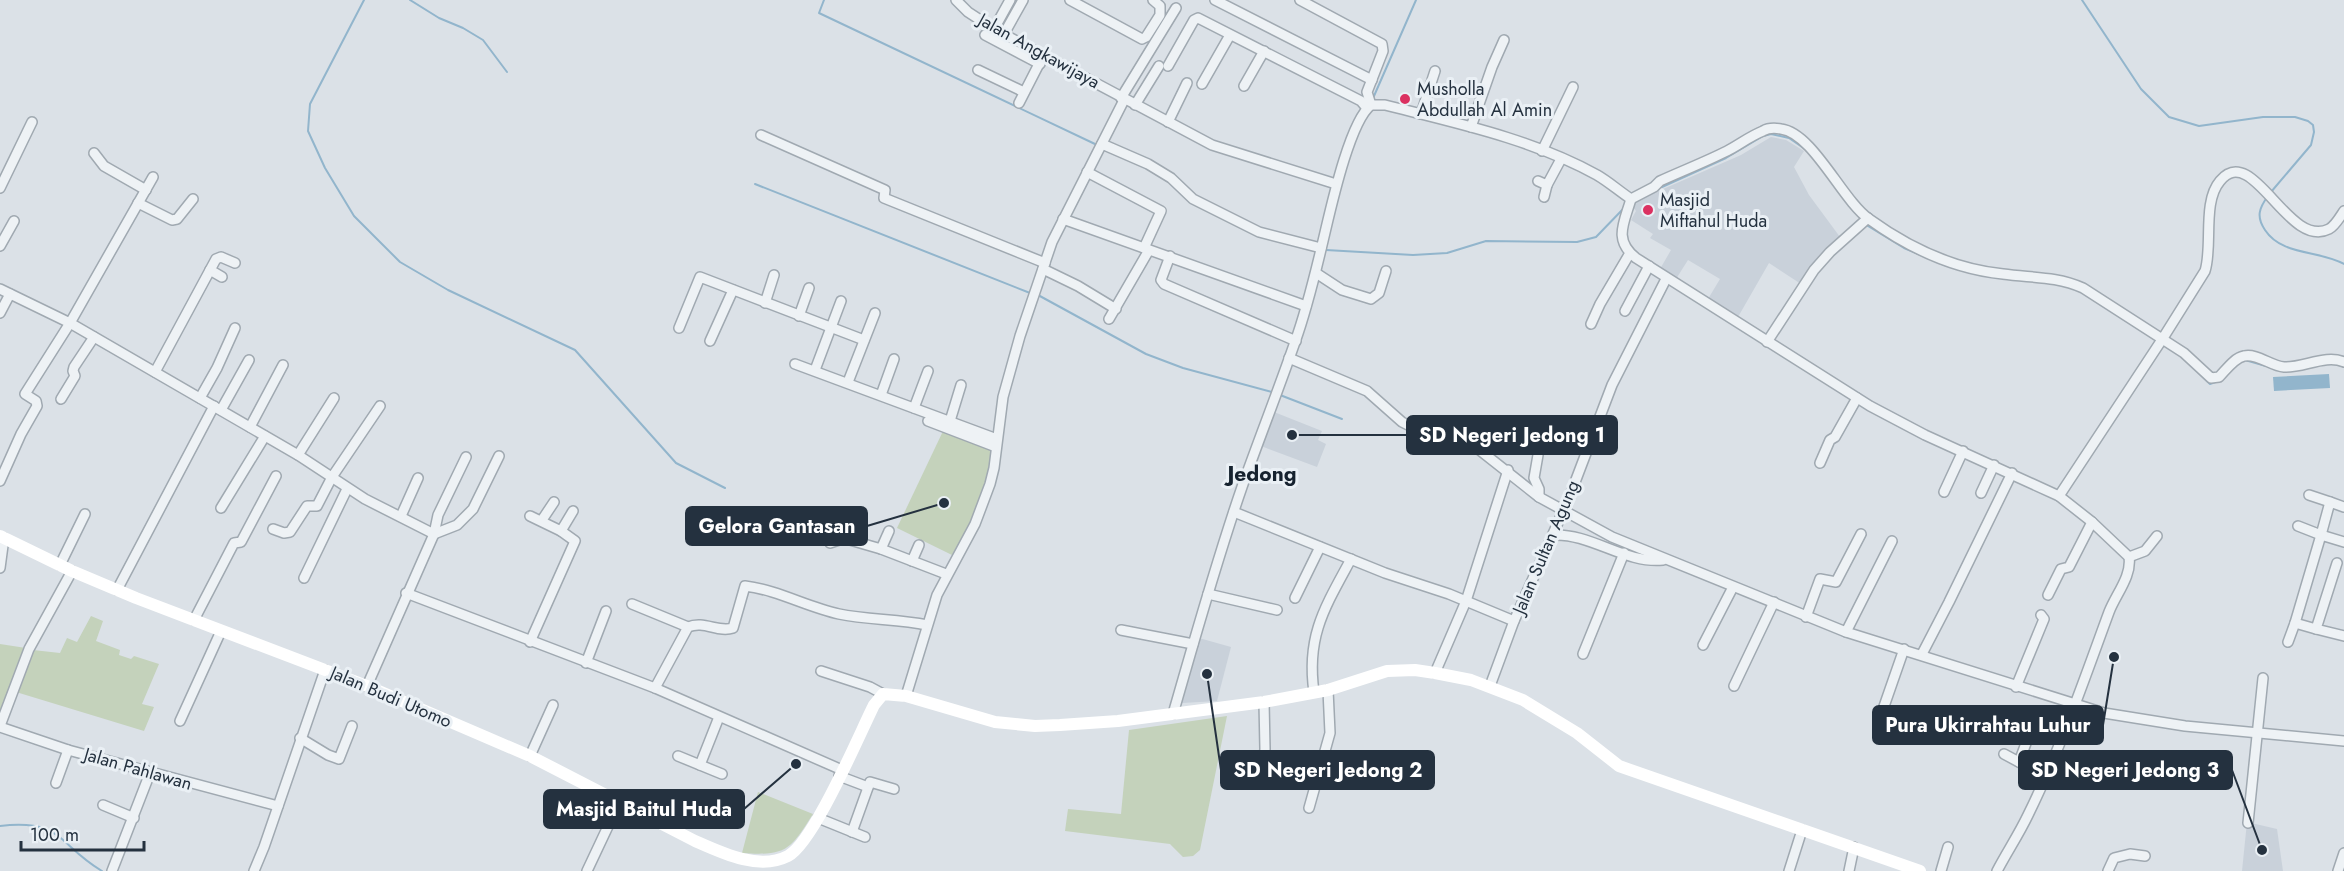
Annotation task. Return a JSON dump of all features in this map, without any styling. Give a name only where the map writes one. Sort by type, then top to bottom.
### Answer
[{"type":"street","name":"Jalan Angkawijaya","points":[[956,0],[968,12],[1042,59],[1212,146],[1336,184]]},
{"type":"street","points":[[994,29],[1010,0],[1021,3],[1004,34]]},
{"type":"street","points":[[1070,0],[1142,39],[1146,37],[1160,12],[1160,6],[1153,0]]},
{"type":"street","points":[[1215,0],[1372,80]]},
{"type":"street","points":[[1173,714],[1234,512],[1296,341],[1316,273],[1336,184],[1359,120],[1369,107],[1367,92],[1383,51],[1382,44],[1300,0]]},
{"type":"street","points":[[906,696],[936,595],[975,524],[992,476],[1003,397],[1044,266],[1063,219],[1123,99],[1176,8]]},
{"type":"street","points":[[1135,105],[1196,18],[1361,100],[1369,107],[1385,105],[1421,114],[1471,127],[1542,151],[1596,175],[1631,199]]},
{"type":"street","points":[[1202,84],[1230,34]]},
{"type":"street","points":[[985,35],[1042,59],[1019,103]]},
{"type":"street","points":[[1471,127],[1504,40]]},
{"type":"street","points":[[1244,86],[1264,51]]},
{"type":"street","points":[[978,70],[1024,92]]},
{"type":"street","points":[[1421,114],[1435,71]]},
{"type":"street","points":[[1168,122],[1187,83]]},
{"type":"street","points":[[1542,151],[1573,87]]},
{"type":"street","points":[[0,188],[3,177],[32,122]]},
{"type":"street","points":[[1997,871],[2028,816],[2045,776],[2111,606],[2127,574],[2130,564],[2129,557],[2092,522],[2058,496],[1901,423],[1857,398],[1649,267],[1625,248],[1622,234],[1631,199],[1654,187],[1660,181],[1726,151],[1762,131],[1770,128],[1783,129],[1794,135],[1820,158],[1847,196],[1868,218],[1911,246],[1947,261],[2004,275],[2044,276],[2072,283],[2099,297],[2161,341],[2184,352],[2211,378],[2219,377],[2238,358],[2244,356],[2255,357],[2282,367],[2332,360],[2344,362]]},
{"type":"street","points":[[761,135],[885,190],[884,198],[1044,266],[1116,309]]},
{"type":"street","points":[[1102,144],[1148,164],[1171,178],[1193,199],[1259,232],[1321,248]]},
{"type":"street","points":[[94,153],[104,165],[146,190]]},
{"type":"street","points":[[1544,197],[1542,183],[1561,159]]},
{"type":"street","points":[[1087,172],[1160,209],[1147,249],[1109,319]]},
{"type":"street","points":[[2058,496],[2205,271],[2208,261],[2211,205],[2220,181],[2230,175],[2241,174],[2254,179],[2271,199],[2297,224],[2307,230],[2319,231],[2330,228],[2344,211]]},
{"type":"street","points":[[0,481],[21,434],[37,406],[36,401],[25,394],[70,323],[153,177]]},
{"type":"street","points":[[138,203],[172,220],[177,219],[193,200]]},
{"type":"street","points":[[1767,342],[1814,270],[1830,252],[1868,218]]},
{"type":"street","points":[[1063,219],[1306,306]]},
{"type":"street","points":[[0,246],[14,221]]},
{"type":"street","points":[[1591,324],[1630,253]]},
{"type":"street","points":[[1170,256],[1161,280],[1164,284],[1296,341]]},
{"type":"street","points":[[155,372],[218,257],[235,263]]},
{"type":"street","points":[[1625,311],[1649,267]]},
{"type":"street","points":[[210,270],[222,277]]},
{"type":"street","points":[[1316,273],[1342,290],[1371,299],[1379,293],[1386,272]]},
{"type":"street","points":[[765,303],[774,275]]},
{"type":"street","points":[[679,328],[700,277],[864,340]]},
{"type":"street","name":"Jalan Sultan Agung","points":[[1490,686],[1514,621],[1563,512],[1612,385],[1666,279]]},
{"type":"street","points":[[799,316],[809,288]]},
{"type":"street","points":[[0,289],[70,323],[298,455],[347,489],[434,534],[457,525],[473,509],[500,456]]},
{"type":"street","points":[[710,341],[733,290]]},
{"type":"street","points":[[0,313],[10,294]]},
{"type":"street","points":[[815,370],[841,301]]},
{"type":"street","points":[[848,382],[875,313]]},
{"type":"street","points":[[200,398],[235,328]]},
{"type":"street","points":[[61,399],[75,376],[74,367],[94,337]]},
{"type":"street","points":[[1289,358],[1361,388],[1377,398],[1402,422],[1477,448],[1508,470],[1539,497],[1612,537],[1846,632],[2104,713],[2259,734],[2344,741]]},
{"type":"street","points":[[881,395],[894,359]]},
{"type":"street","points":[[117,590],[217,408],[249,360]]},
{"type":"street","points":[[795,364],[950,421],[997,443]]},
{"type":"street","points":[[250,427],[282,365]]},
{"type":"street","points":[[914,408],[928,371]]},
{"type":"street","points":[[950,421],[961,385]]},
{"type":"street","points":[[298,455],[334,398]]},
{"type":"street","points":[[1820,463],[1830,440],[1835,437],[1857,398]]},
{"type":"street","points":[[273,529],[284,533],[290,532],[307,506],[317,506],[332,477],[380,406]]},
{"type":"street","points":[[928,421],[997,443]]},
{"type":"street","points":[[221,508],[265,436]]},
{"type":"street","points":[[1944,492],[1963,451]]},
{"type":"street","points":[[1538,455],[1534,478],[1539,489],[1539,497]]},
{"type":"street","points":[[366,686],[434,534],[438,515],[466,457]]},
{"type":"street","points":[[1981,493],[1994,465]]},
{"type":"street","points":[[1435,673],[1466,601],[1508,470]]},
{"type":"street","points":[[1922,654],[2012,473]]},
{"type":"street","points":[[194,620],[234,543],[241,542],[276,476]]},
{"type":"street","points":[[401,516],[418,478]]},
{"type":"street","points":[[304,578],[347,489]]},
{"type":"street","points":[[2309,495],[2344,507]]},
{"type":"street","points":[[542,520],[554,502]]},
{"type":"street","points":[[2288,642],[2330,502]]},
{"type":"street","points":[[561,531],[573,511]]},
{"type":"street","points":[[1234,512],[1514,621]]},
{"type":"street","points":[[60,565],[85,514]]},
{"type":"street","points":[[530,516],[571,536],[575,543],[530,642]]},
{"type":"street","points":[[2048,595],[2061,569],[2069,567],[2092,522]]},
{"type":"street","points":[[849,537],[853,523]]},
{"type":"street","points":[[2298,526],[2344,542]]},
{"type":"street","points":[[881,549],[889,531]]},
{"type":"street","points":[[1806,617],[1820,579],[1836,582],[1861,534]]},
{"type":"street","points":[[1553,535],[1592,542],[1643,559],[1665,560]]},
{"type":"street","points":[[2129,557],[2145,551],[2157,536]]},
{"type":"street","points":[[0,568],[2,537]]},
{"type":"street","name":"Jalan Budi Utomo","points":[[2,537],[117,590],[366,686],[530,756],[619,803],[723,853],[776,865]]},
{"type":"street","points":[[849,537],[852,541],[881,549],[946,574]]},
{"type":"street","points":[[830,543],[849,537]]},
{"type":"street","points":[[1846,632],[1892,541]]},
{"type":"street","points":[[912,561],[919,545]]},
{"type":"street","points":[[1295,598],[1320,547]]},
{"type":"street","points":[[1583,654],[1624,553]]},
{"type":"street","points":[[1314,692],[1311,670],[1314,638],[1351,559]]},
{"type":"street","points":[[2316,629],[2337,563]]},
{"type":"street","points":[[0,727],[29,649],[72,571]]},
{"type":"street","points":[[632,604],[688,627],[702,624],[725,629],[733,628],[745,586],[766,590],[812,607],[840,614],[927,626]]},
{"type":"street","points":[[1703,645],[1733,587]]},
{"type":"street","points":[[406,593],[655,688],[868,787]]},
{"type":"street","points":[[1208,594],[1277,610]]},
{"type":"street","points":[[1734,686],[1774,602]]},
{"type":"street","points":[[586,663],[606,611]]},
{"type":"street","points":[[2016,687],[2044,619],[2041,615]]},
{"type":"street","points":[[2295,623],[2344,636]]},
{"type":"street","points":[[655,688],[688,627]]},
{"type":"street","points":[[1121,630],[1193,644]]},
{"type":"street","points":[[180,721],[221,631]]},
{"type":"street","points":[[1881,715],[1904,649]]},
{"type":"street","points":[[254,871],[325,670]]},
{"type":"street","points":[[821,671],[870,687],[883,694],[906,696],[978,718],[1035,726],[1118,721],[1264,702],[1328,690],[1387,671],[1408,670],[1435,673],[1490,686],[1544,712],[1619,766],[1854,847],[1896,867],[1920,871]]},
{"type":"street","points":[[2248,824],[2263,678]]},
{"type":"street","points":[[1309,808],[1330,733],[1328,690]]},
{"type":"street","points":[[776,865],[796,850],[818,819],[874,705],[883,694]]},
{"type":"street","points":[[1262,784],[1266,749],[1264,702]]},
{"type":"street","points":[[530,756],[554,705]]},
{"type":"street","points":[[700,765],[719,717]]},
{"type":"street","points":[[2019,762],[2036,719]]},
{"type":"street","points":[[300,738],[339,759],[352,726]]},
{"type":"street","name":"Jalan Pahlawan","points":[[0,727],[68,750],[278,806]]},
{"type":"street","points":[[56,783],[68,750]]},
{"type":"street","points":[[2004,754],[2045,776]]},
{"type":"street","points":[[678,756],[722,774]]},
{"type":"street","points":[[112,870],[150,773]]},
{"type":"street","points":[[852,832],[870,782],[894,789]]},
{"type":"street","points":[[587,871],[619,803]]},
{"type":"street","points":[[103,805],[134,818]]},
{"type":"street","points":[[818,819],[865,837]]},
{"type":"street","points":[[1789,871],[1802,830]]},
{"type":"street","points":[[1849,871],[1854,847]]},
{"type":"street","points":[[1941,871],[1948,847]]},
{"type":"street","points":[[2338,871],[2344,853]]},
{"type":"street","points":[[2108,871],[2114,858],[2130,854],[2145,856]]},
{"type":"shaded area","points":[[1771,137],[1786,140],[1804,151],[1794,167],[1809,195],[1840,237],[1822,253],[1801,284],[1769,263],[1738,317],[1708,299],[1720,279],[1688,260],[1676,279],[1660,269],[1671,250],[1650,238],[1653,234],[1631,220],[1636,211],[1633,207],[1638,200],[1741,155]]},
{"type":"shaded area","points":[[1274,412],[1322,431],[1318,440],[1326,444],[1317,467],[1261,446]]},
{"type":"shaded area","points":[[1199,638],[1231,647],[1217,701],[1182,703]]},
{"type":"shaded area","points":[[2247,822],[2277,829],[2283,871],[2242,871]]},
{"type":"green space","points":[[944,429],[988,447],[992,452],[986,487],[973,519],[952,555],[897,528]]},
{"type":"green space","points":[[91,616],[103,621],[96,641],[120,650],[119,655],[131,659],[134,656],[159,664],[142,704],[154,707],[144,731],[16,692],[33,650],[60,653],[67,638],[77,642]]},
{"type":"green space","points":[[0,644],[26,648],[0,719]]},
{"type":"green space","points":[[1227,716],[1200,850],[1193,856],[1183,857],[1170,844],[1065,831],[1068,809],[1121,814],[1129,730]]},
{"type":"green space","points":[[758,792],[813,814],[799,836],[786,848],[769,853],[742,853]]},
{"type":"water","points":[[2329,374],[2330,388],[2274,391],[2273,377]]},
{"type":"waterway","points":[[364,0],[310,104],[308,131],[325,168],[354,216],[400,262],[448,290],[575,350],[676,463],[725,488]]},
{"type":"waterway","points":[[410,0],[439,18],[483,40],[507,72]]},
{"type":"waterway","points":[[824,0],[819,13],[1095,144]]},
{"type":"waterway","points":[[1374,96],[1416,0]]},
{"type":"waterway","points":[[2082,0],[2141,89],[2169,117],[2199,126],[2263,117],[2295,117],[2313,125],[2311,145],[2271,192]]},
{"type":"waterway","points":[[1662,187],[1726,158],[1763,136],[1771,134],[1789,138],[1805,149]]},
{"type":"waterway","points":[[755,184],[1030,293]]},
{"type":"waterway","points":[[2268,196],[2262,205],[2260,217],[2262,225],[2272,238],[2291,248],[2324,256],[2344,264]]},
{"type":"waterway","points":[[1326,250],[1413,255],[1447,253],[1486,241],[1577,242],[1596,237],[1625,207]]},
{"type":"waterway","points":[[1868,226],[1904,248],[1947,266]]},
{"type":"waterway","points":[[1038,295],[1146,354],[1183,368],[1272,392]]},
{"type":"waterway","points":[[2245,360],[2266,366]]},
{"type":"waterway","points":[[2301,369],[2324,364]]},
{"type":"waterway","points":[[2193,367],[2210,384],[2218,381]]},
{"type":"waterway","points":[[1280,395],[1342,419]]},
{"type":"waterway","points":[[0,826],[36,826],[48,830],[102,871]]},
{"type":"place","name":"Musholla Abdullah Al Amin","points":[[1405,99]]},
{"type":"place","name":"Masjid Miftahul Huda","points":[[1648,210]]},
{"type":"place","name":"SD Negeri Jedong 1","points":[[1292,435]]},
{"type":"place","name":"Gelora Gantasan","points":[[944,503]]},
{"type":"place","name":"Pura Ukirrahtau Luhur","points":[[2114,657]]},
{"type":"place","name":"SD Negeri Jedong 2","points":[[1207,674]]},
{"type":"place","name":"Masjid Baitul Huda","points":[[796,764]]},
{"type":"place","name":"SD Negeri Jedong 3","points":[[2262,850]]},
{"type":"district","name":"Jedong","points":[[1262,474]]}]
